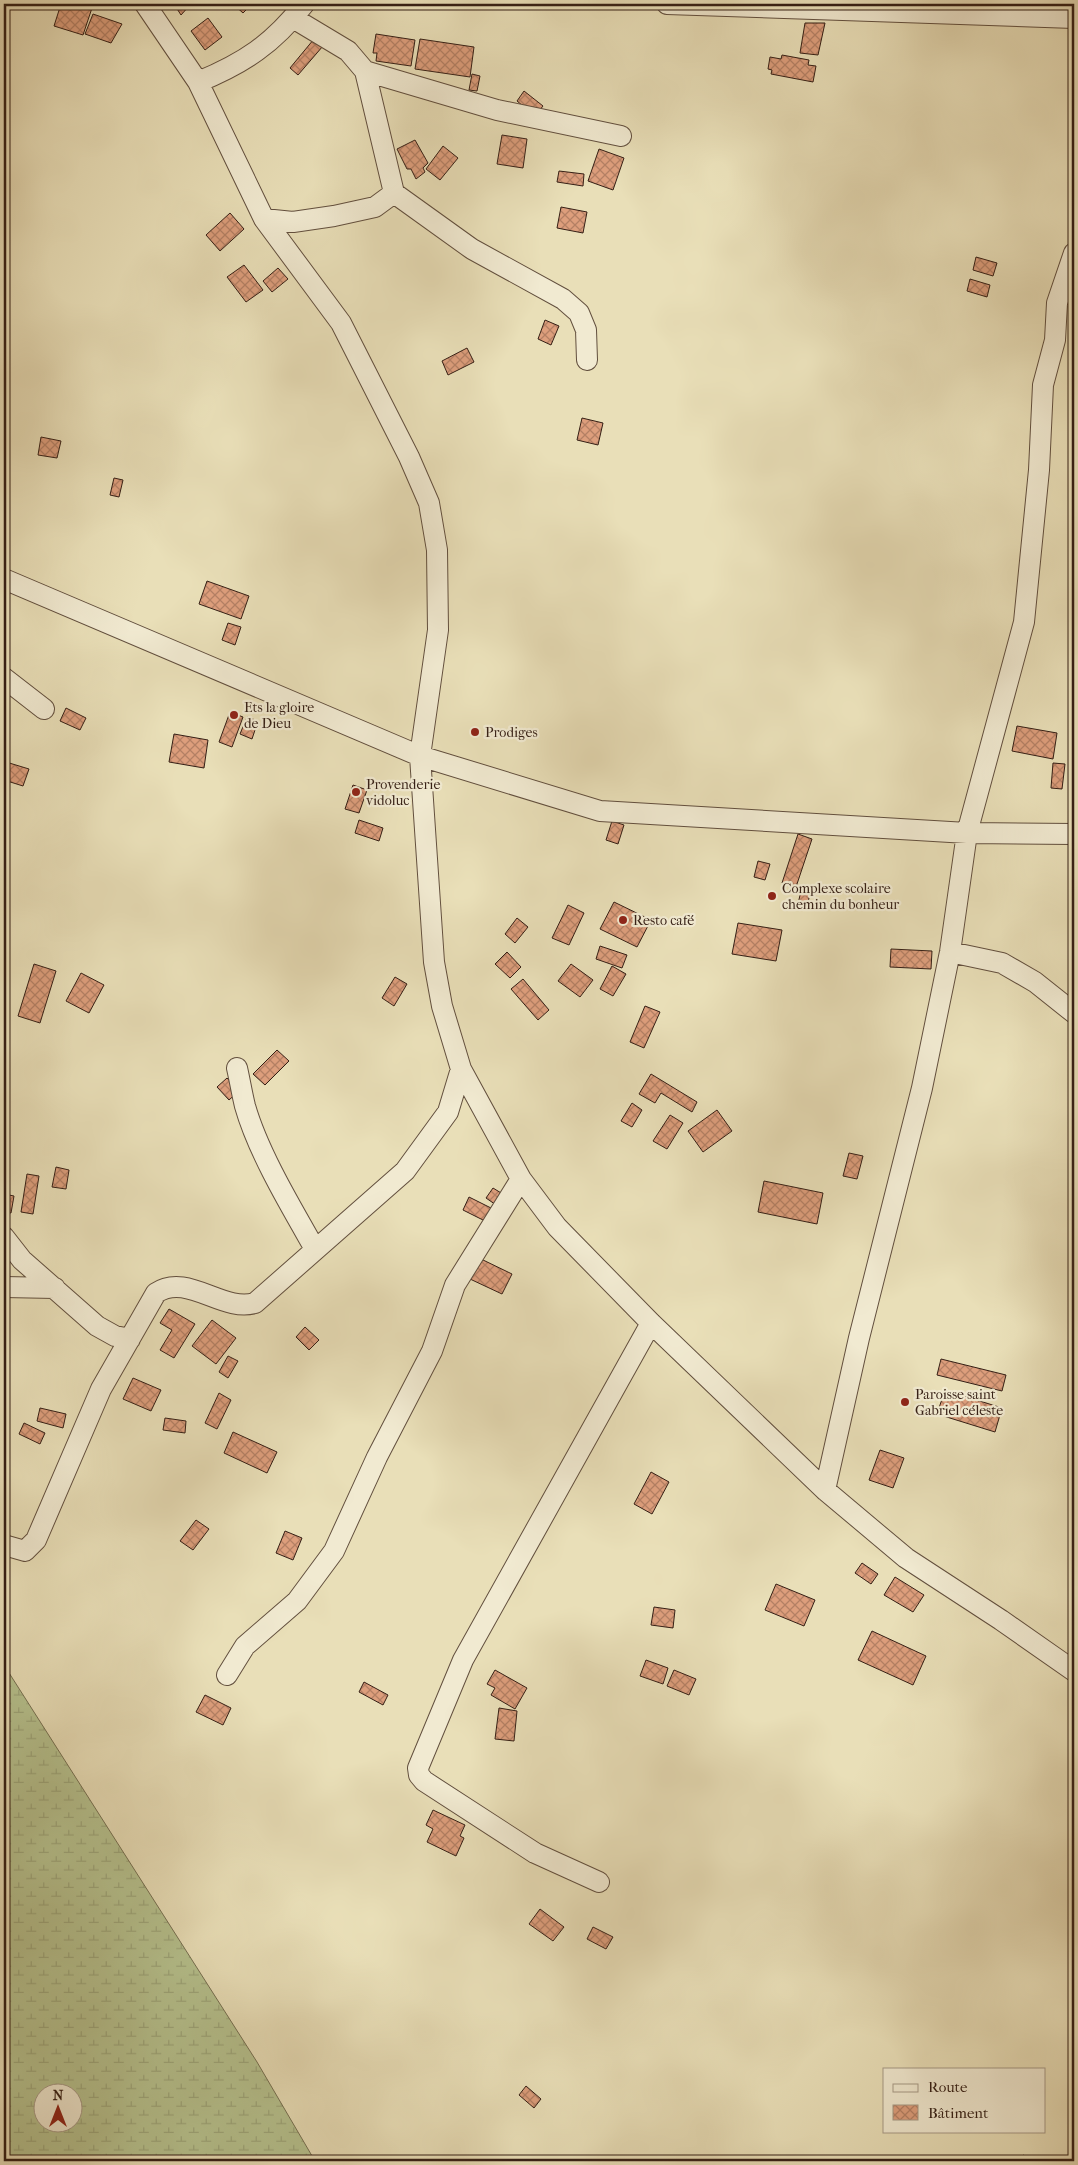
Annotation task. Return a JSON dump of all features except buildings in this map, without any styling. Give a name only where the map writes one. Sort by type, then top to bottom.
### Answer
[{"type":"street","points":[[145,4],[183,57],[198,82],[264,219],[341,323],[409,456],[429,503],[437,550],[438,630],[420,756],[434,962],[442,1006],[461,1069],[521,1178],[557,1227],[651,1323],[825,1490],[906,1558],[1001,1620],[1074,1671]]},
{"type":"street","points":[[667,4],[1074,18]]},
{"type":"street","points":[[198,82],[246,60],[298,11],[348,51],[364,71],[394,193],[472,249],[568,304],[580,313],[586,330],[587,360]]},
{"type":"street","points":[[364,71],[497,110],[620,136]]},
{"type":"street","points":[[264,219],[293,222],[334,216],[375,207],[394,193]]},
{"type":"street","points":[[825,1490],[859,1338],[922,1088],[950,952],[967,833],[1024,622],[1039,470],[1043,385],[1055,340],[1057,303],[1074,253]]},
{"type":"street","points":[[4,579],[420,756],[600,811],[967,833],[1074,834]]},
{"type":"street","points":[[4,678],[44,709]]},
{"type":"street","points":[[950,952],[1002,963],[1036,982],[1074,1013]]},
{"type":"street","points":[[237,1068],[246,1107],[263,1150],[284,1194],[315,1249]]},
{"type":"street","points":[[4,1545],[26,1551],[36,1540],[101,1389],[156,1293],[165,1287],[178,1286],[248,1305],[255,1303],[405,1171],[448,1112],[461,1069]]},
{"type":"street","points":[[227,1674],[245,1646],[297,1601],[334,1551],[377,1457],[432,1351],[455,1285],[521,1178]]},
{"type":"street","points":[[4,1237],[22,1260],[97,1326],[115,1336],[130,1340]]},
{"type":"street","points":[[4,1287],[55,1288]]},
{"type":"street","points":[[599,1882],[535,1854],[424,1781],[419,1775],[418,1768],[463,1660],[651,1323]]},
{"type":"green space","points":[[4,1665],[257,2062],[315,2161],[4,2161]]},
{"type":"place","name":"Ets la gloire de Dieu","points":[[234,715]]},
{"type":"place","name":"Prodiges","points":[[475,732]]},
{"type":"place","name":"Provenderie vidoluc","points":[[356,792]]},
{"type":"place","name":"Complexe scolaire chemin du bonheur","points":[[772,896]]},
{"type":"place","name":"Resto café","points":[[623,920]]},
{"type":"place","name":"Paroisse saint Gabriel céleste","points":[[905,1402]]}]
